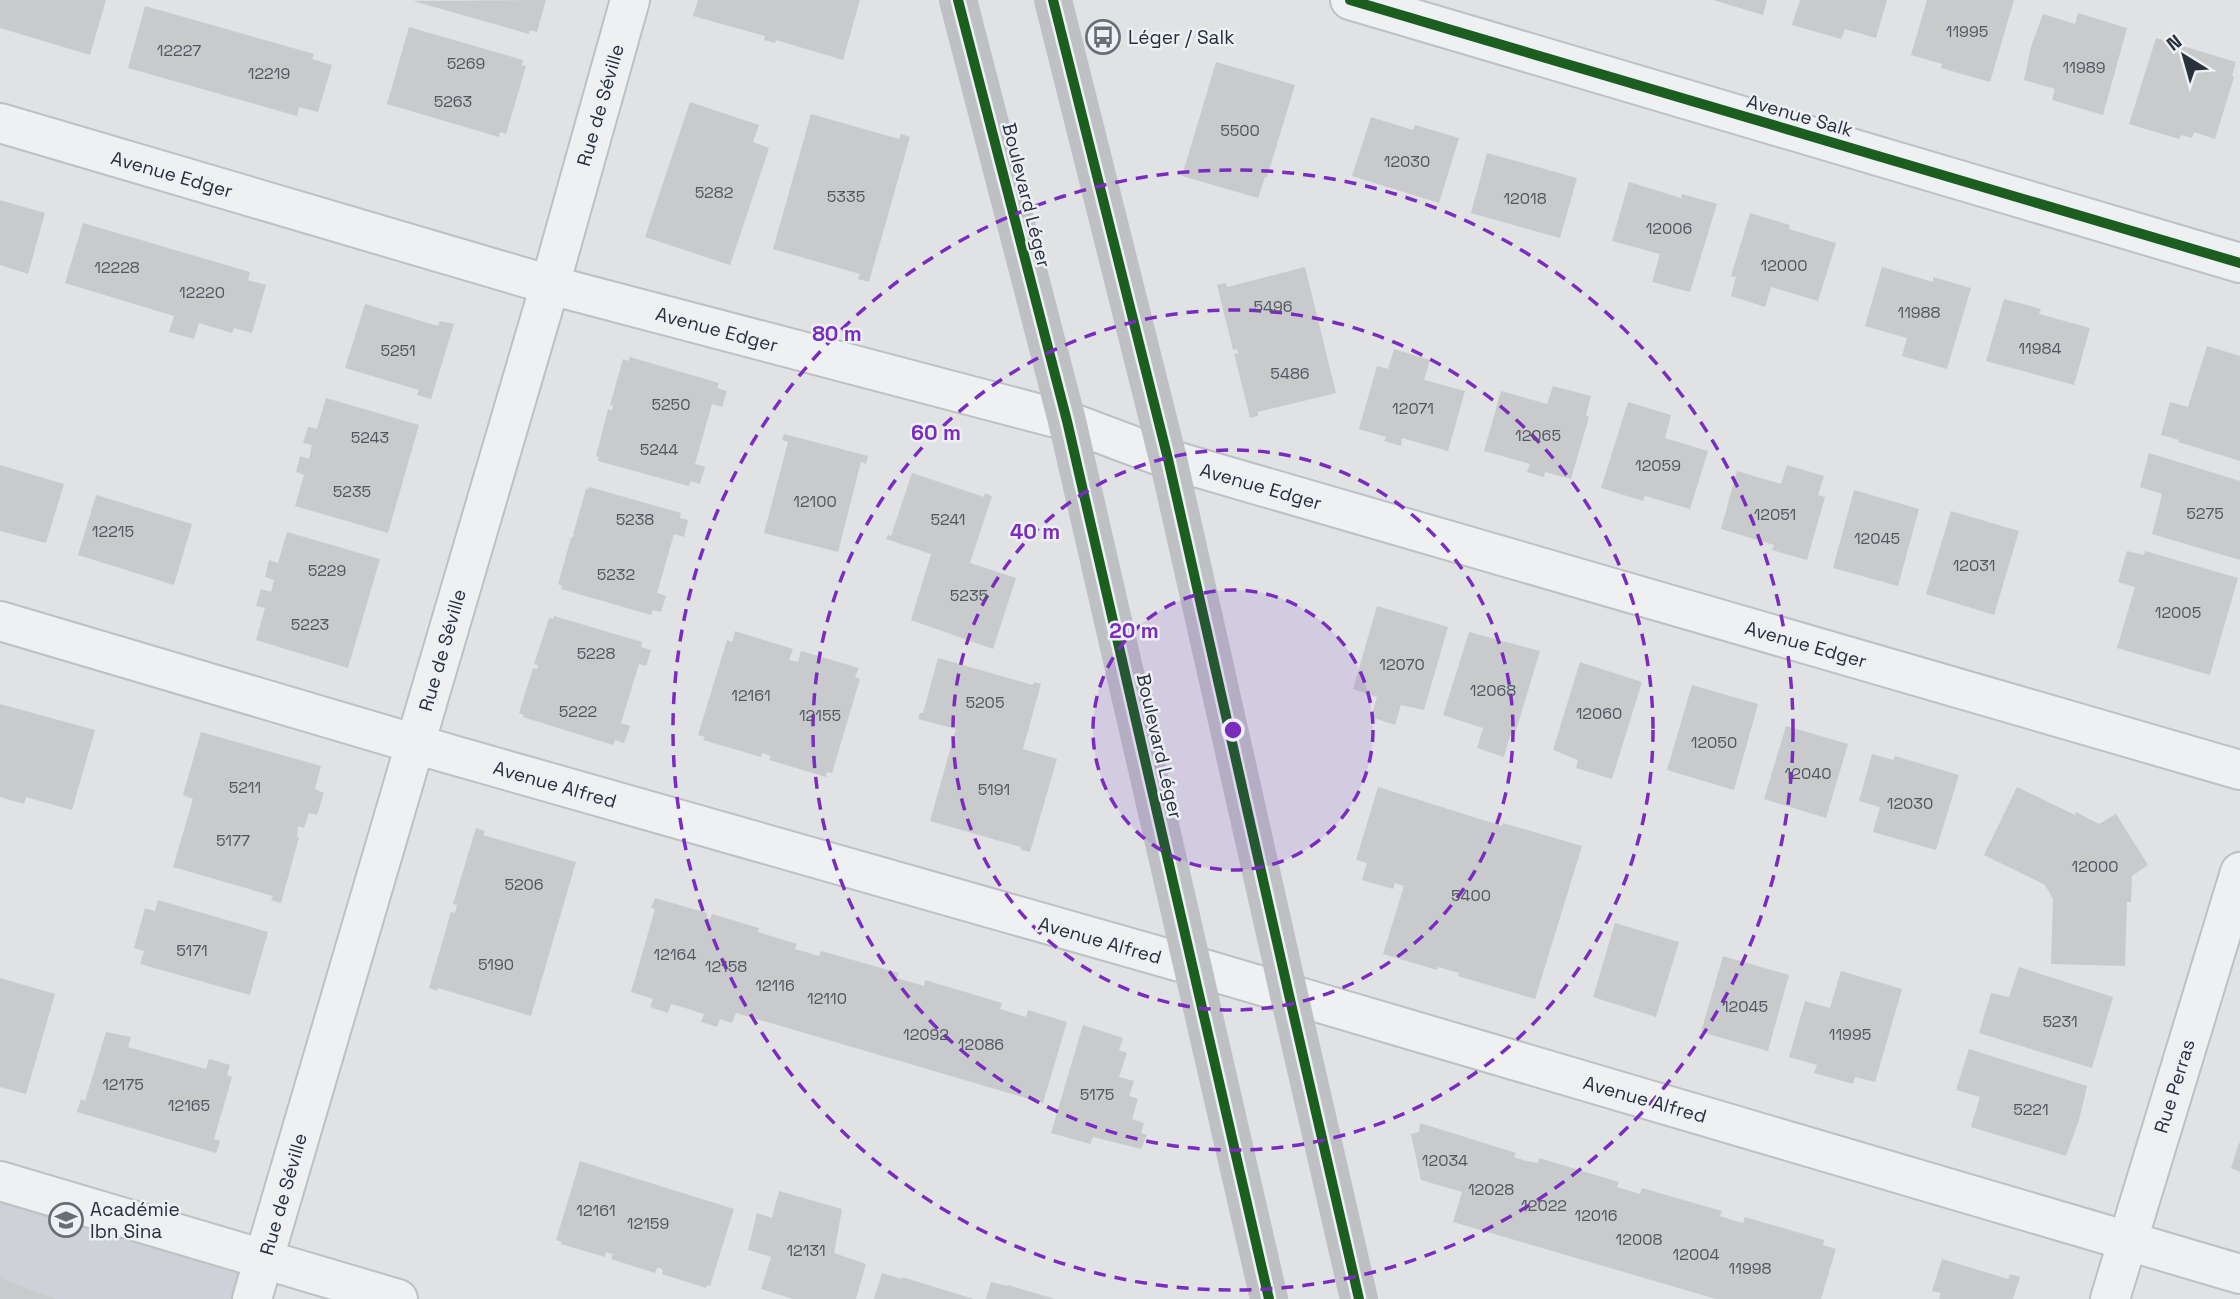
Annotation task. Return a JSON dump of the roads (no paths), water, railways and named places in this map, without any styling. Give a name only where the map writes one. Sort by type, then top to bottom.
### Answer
[{"type":"main road","name":"Boulevard Léger","points":[[958,0],[1067,421],[1269,1299]]},
{"type":"main road","points":[[1053,0],[1168,459],[1359,1299]]},
{"type":"street","name":"Rue de Séville","points":[[252,1299],[550,285],[630,0]]},
{"type":"street","name":"Avenue Salk","points":[[1350,0],[2240,263]]},
{"type":"street","name":"Avenue Edger","points":[[0,123],[550,285],[1067,421],[1168,459],[2240,770]]},
{"type":"street","name":"Avenue Alfred","points":[[0,621],[2240,1274]]},
{"type":"street","name":"Rue Perras","points":[[2110,1299],[2240,873]]},
{"type":"street","points":[[0,1181],[398,1299]]},
{"type":"place","name":"Léger / Salk","points":[[1103,37]]},
{"type":"place","name":"Académie Ibn Sina","points":[[66,1220]]}]
